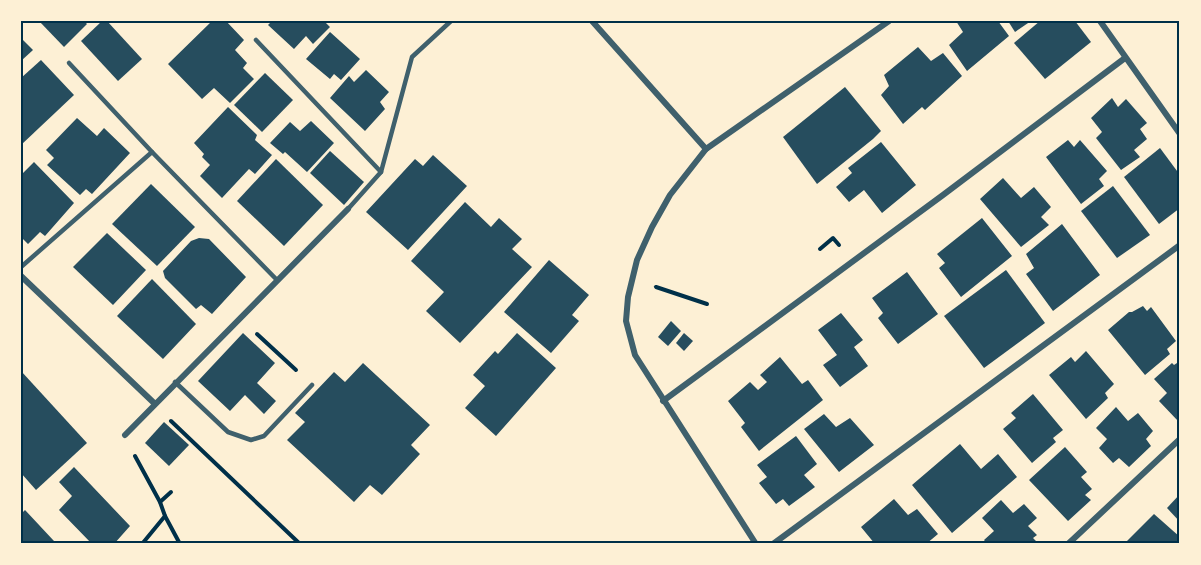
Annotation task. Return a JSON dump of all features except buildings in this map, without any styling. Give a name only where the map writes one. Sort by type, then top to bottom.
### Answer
[{"type":"street","points":[[592,21],[706,149]]},
{"type":"street","points":[[756,544],[635,355],[626,321],[632,279],[637,260],[670,195],[706,149],[889,21]]},
{"type":"street","points":[[1100,21],[1180,134]]},
{"type":"street","points":[[663,401],[944,195],[1125,58]]},
{"type":"street","points":[[125,435],[154,403],[348,209]]},
{"type":"street","points":[[773,544],[1180,245]]},
{"type":"street","points":[[21,276],[154,403]]},
{"type":"street","points":[[1068,544],[1180,439]]},
{"type":"lane","points":[[348,209],[381,172],[412,57],[451,21]]},
{"type":"lane","points":[[256,40],[381,172]]},
{"type":"lane","points":[[69,63],[277,280]]},
{"type":"lane","points":[[21,267],[152,152]]},
{"type":"lane","points":[[175,382],[228,432],[251,440],[264,436],[312,385]]},
{"type":"path","points":[[820,249],[833,238]]},
{"type":"path","points":[[632,279],[708,304]]},
{"type":"path","points":[[166,416],[300,544]]},
{"type":"path","points":[[125,435],[180,544]]},
{"type":"path","points":[[160,502],[171,492]]},
{"type":"path","points":[[142,544],[165,516]]}]
